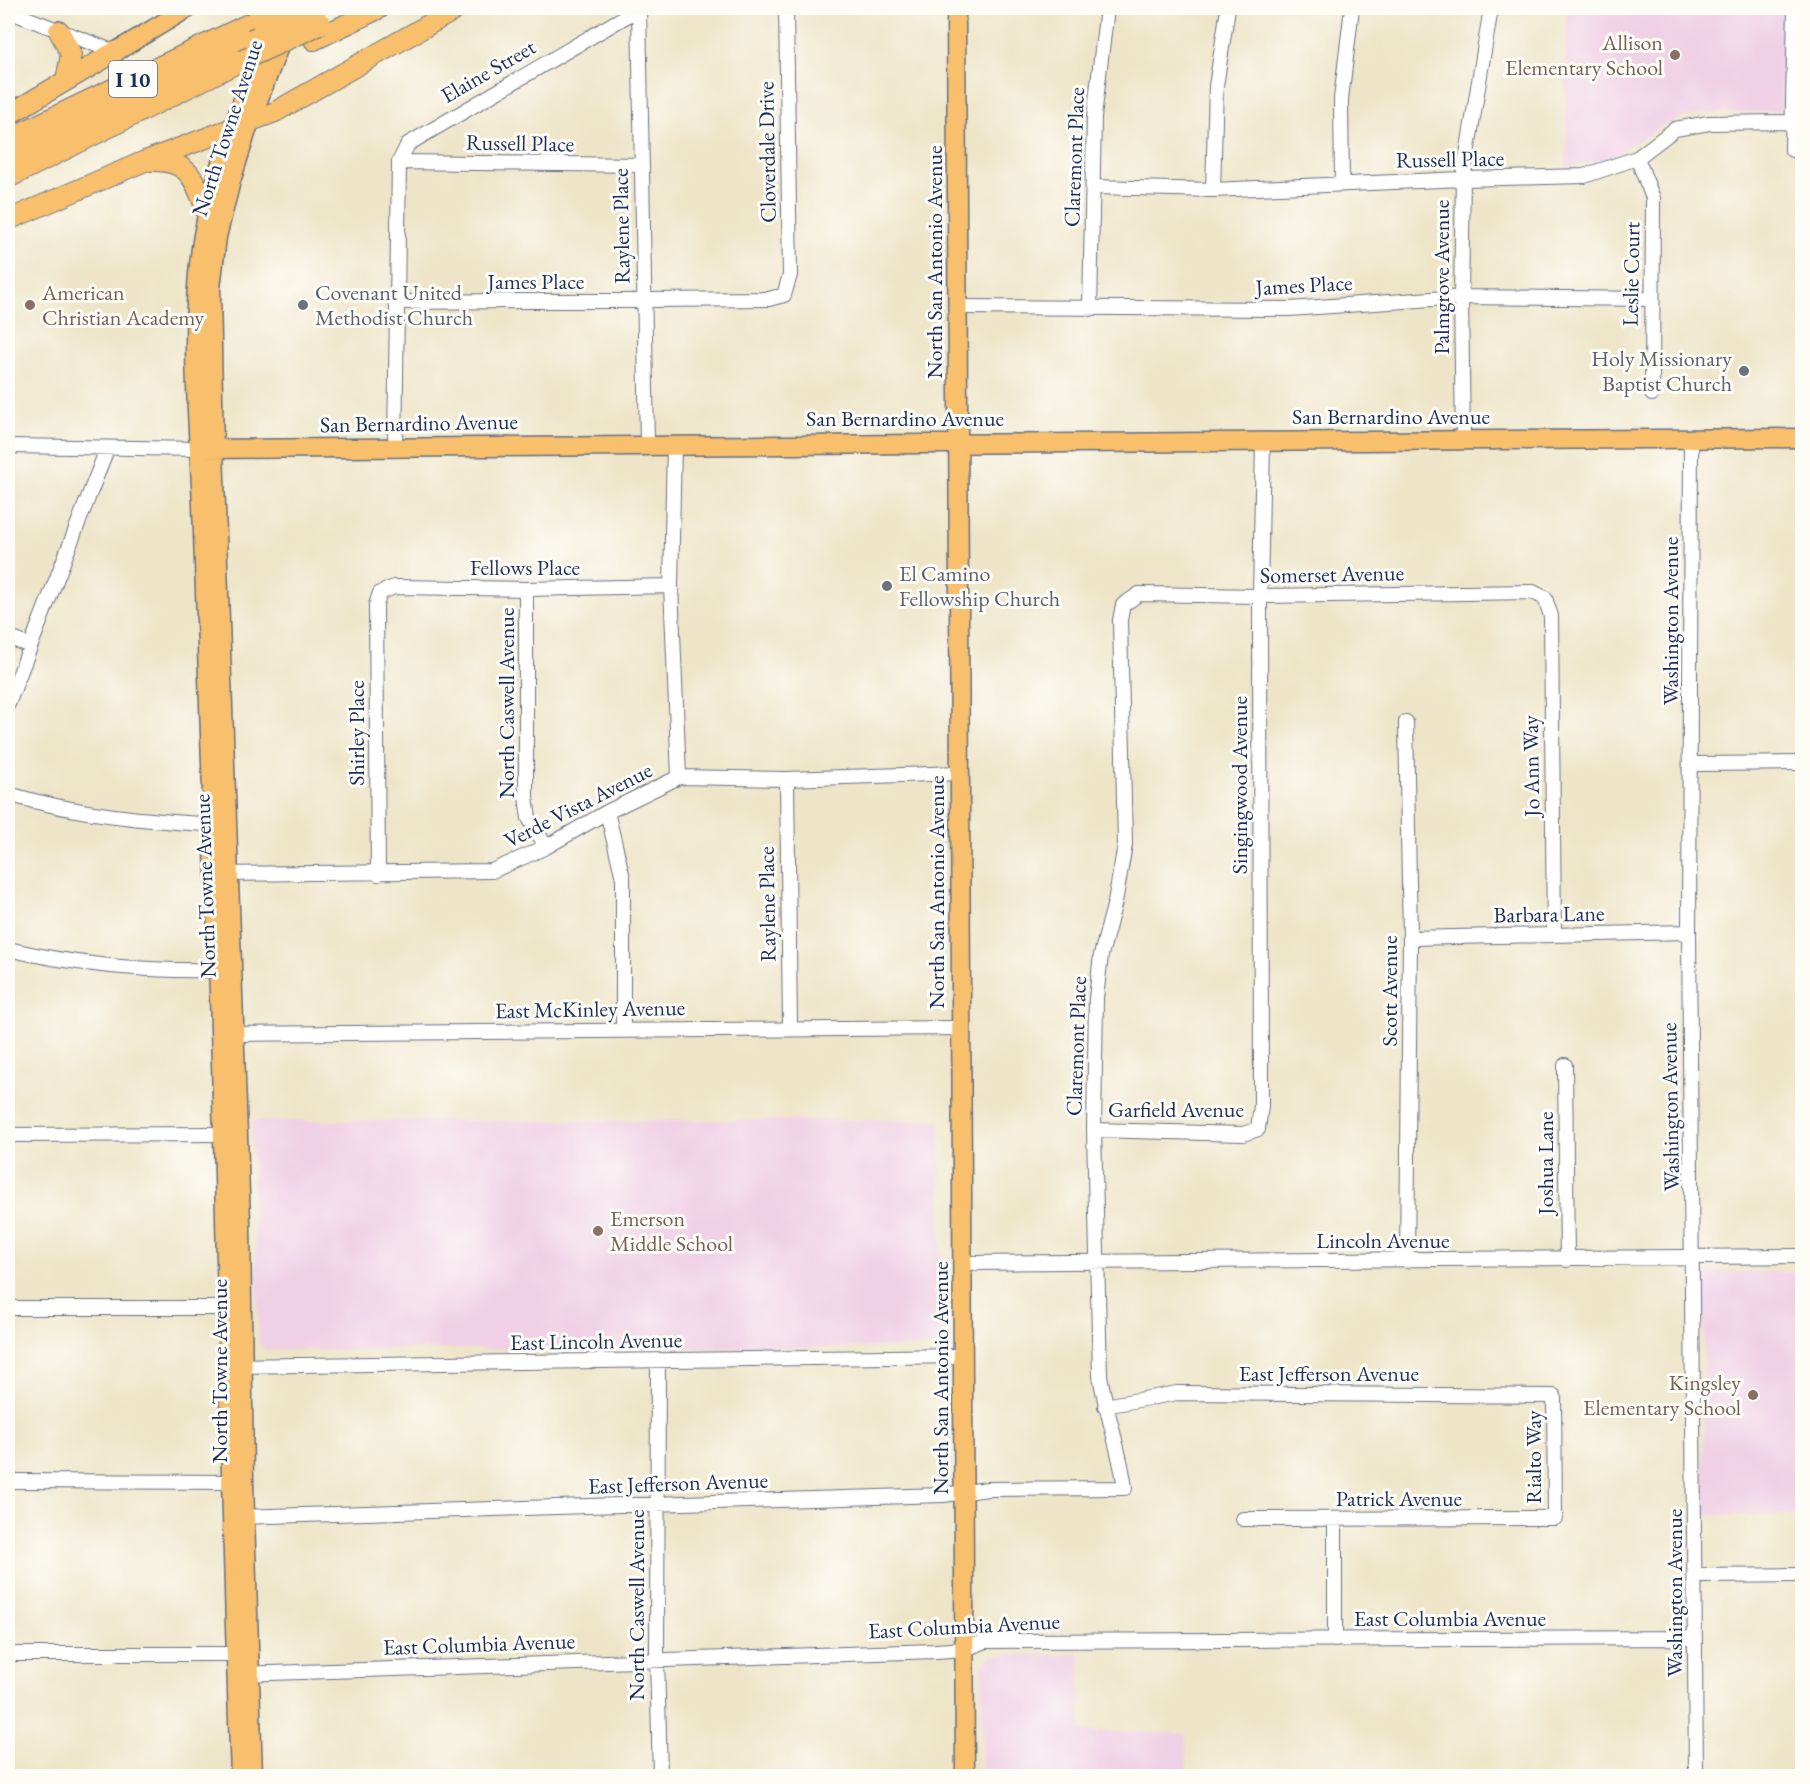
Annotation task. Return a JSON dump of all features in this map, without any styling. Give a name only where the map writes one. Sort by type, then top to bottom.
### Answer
[{"type":"highway","name":"I 10","points":[[8,139],[281,8]]},
{"type":"highway","points":[[8,159],[252,39],[317,24],[354,8]]},
{"type":"highway","name":"I 10","points":[[8,192],[240,68],[317,24],[381,8]]},
{"type":"highway","points":[[8,220],[145,161],[275,112],[458,8]]},
{"type":"highway","points":[[59,31],[71,54],[66,80]]},
{"type":"highway","points":[[8,115],[115,52]]},
{"type":"highway","points":[[8,178],[240,68]]},
{"type":"highway","points":[[145,161],[166,161],[180,165],[197,186],[208,214]]},
{"type":"main road","points":[[115,52],[188,8]]},
{"type":"main road","name":"North Towne Avenue","points":[[240,1776],[242,1654],[225,970],[207,449],[197,287],[208,214],[281,8]]},
{"type":"main road","name":"North Towne Avenue","points":[[207,449],[213,278],[217,237],[241,126],[294,8]]},
{"type":"main road","name":"North San Antonio Avenue","points":[[957,8],[965,1776]]},
{"type":"main road","name":"San Bernardino Avenue","points":[[207,449],[647,444],[1803,438]]},
{"type":"main road","name":"North Towne Avenue","points":[[226,1034],[222,1134],[234,1308]]},
{"type":"main road","name":"North Towne Avenue","points":[[242,1674],[253,1776]]},
{"type":"street","name":"Elaine Street","points":[[399,162],[408,144],[423,132],[640,8]]},
{"type":"street","name":"Raylene Place","points":[[640,8],[647,444]]},
{"type":"street","name":"Cloverdale Drive","points":[[784,295],[790,275],[786,8]]},
{"type":"street","name":"Claremont Place","points":[[1090,309],[1094,117],[1107,8]]},
{"type":"street","points":[[1214,190],[1216,86],[1228,8]]},
{"type":"street","points":[[1342,184],[1341,99],[1352,8]]},
{"type":"street","name":"Palmgrove Avenue","points":[[1464,440],[1461,297],[1463,179],[1491,8]]},
{"type":"street","points":[[1792,150],[1795,122],[1795,8]]},
{"type":"street","points":[[8,11],[115,52]]},
{"type":"street","name":"Russell Place","points":[[1093,187],[1214,190],[1584,176],[1637,158],[1675,129],[1709,123],[1795,122]]},
{"type":"street","name":"Leslie Court","points":[[1637,158],[1653,198],[1652,394]]},
{"type":"street","points":[[395,448],[395,302],[399,162]]},
{"type":"street","name":"Russell Place","points":[[399,162],[641,165]]},
{"type":"street","name":"James Place","points":[[395,302],[643,302],[769,299],[784,295]]},
{"type":"street","name":"James Place","points":[[960,307],[1289,309],[1461,297],[1651,299]]},
{"type":"street","name":"Washington Avenue","points":[[1692,437],[1689,932],[1696,1776]]},
{"type":"street","name":"Singingwood Avenue","points":[[1258,1129],[1261,1106],[1260,596],[1263,440]]},
{"type":"street","points":[[675,444],[671,586],[679,777]]},
{"type":"street","name":"San Bernardino Avenue","points":[[8,446],[207,449]]},
{"type":"street","points":[[8,704],[107,449]]},
{"type":"street","name":"Fellows Place","points":[[380,593],[394,587],[526,589],[671,586]]},
{"type":"street","name":"North Caswell Avenue","points":[[526,589],[526,797],[529,818],[546,848]]},
{"type":"street","name":"Somerset Avenue","points":[[1123,605],[1139,594],[1260,596],[1533,592],[1545,598]]},
{"type":"street","name":"Shirley Place","points":[[378,874],[376,605],[380,593]]},
{"type":"street","name":"Jo Ann Way","points":[[1545,598],[1551,616],[1554,935]]},
{"type":"street","name":"Claremont Place","points":[[1123,605],[1120,620],[1125,845],[1115,902],[1101,955],[1096,998],[1094,1130],[1099,1261],[1099,1354],[1105,1406],[1117,1445],[1125,1488]]},
{"type":"street","points":[[8,637],[30,646]]},
{"type":"street","name":"Scott Avenue","points":[[1406,722],[1410,938],[1407,1261]]},
{"type":"street","points":[[1690,764],[1803,763]]},
{"type":"street","name":"Verde Vista Avenue","points":[[222,874],[378,874],[492,870],[546,848],[607,812],[679,777],[786,778],[960,773]]},
{"type":"street","name":"Raylene Place","points":[[786,778],[790,1028]]},
{"type":"street","points":[[8,794],[85,813],[154,822],[220,825]]},
{"type":"street","points":[[607,812],[623,878],[623,1029]]},
{"type":"street","name":"Barbara Lane","points":[[1410,938],[1689,932]]},
{"type":"street","points":[[8,949],[82,964],[115,968],[170,971],[225,970]]},
{"type":"street","name":"East McKinley Avenue","points":[[226,1034],[961,1028]]},
{"type":"street","name":"Joshua Lane","points":[[1565,1065],[1567,1260]]},
{"type":"street","name":"Garfield Avenue","points":[[1094,1130],[1244,1134],[1258,1129]]},
{"type":"street","points":[[8,1135],[222,1134]]},
{"type":"street","name":"Lincoln Avenue","points":[[963,1263],[1567,1260],[1693,1255],[1803,1256]]},
{"type":"street","points":[[8,1308],[234,1308]]},
{"type":"street","name":"East Lincoln Avenue","points":[[235,1366],[964,1356]]},
{"type":"street","name":"North Caswell Avenue","points":[[658,1361],[657,1658],[660,1776]]},
{"type":"street","name":"East Jefferson Avenue","points":[[1105,1406],[1177,1393],[1554,1396]]},
{"type":"street","name":"Rialto Way","points":[[1554,1396],[1555,1518]]},
{"type":"street","points":[[8,1481],[237,1481]]},
{"type":"street","name":"East Jefferson Avenue","points":[[238,1517],[1125,1488]]},
{"type":"street","name":"Patrick Avenue","points":[[1243,1519],[1555,1518]]},
{"type":"street","points":[[1335,1519],[1335,1640]]},
{"type":"street","points":[[1695,1576],[1803,1575]]},
{"type":"street","name":"East Columbia Avenue","points":[[242,1674],[965,1649],[986,1641],[1695,1638]]},
{"type":"street","points":[[8,1654],[242,1654]]},
{"type":"shaded area","name":"Allison Elementary School","points":[[1566,8],[1783,8],[1782,108],[1776,112],[1708,113],[1685,117],[1664,125],[1606,160],[1566,167]]},
{"type":"shaded area","name":"Emerson Middle School","points":[[937,1120],[940,1123],[942,1338],[937,1345],[931,1347],[265,1350],[259,1343],[251,1121]]},
{"type":"shaded area","name":"Kingsley Elementary School","points":[[1704,1272],[1802,1272],[1802,1515],[1703,1515]]},
{"type":"shaded area","points":[[1080,1654],[1081,1731],[1186,1733],[1187,1776],[982,1776],[982,1666],[992,1655]]},
{"type":"place","name":"Allison Elementary School","points":[[1675,55]]},
{"type":"place","name":"American Christian Academy","points":[[30,305]]},
{"type":"place","name":"Covenant United Methodist Church","points":[[303,305]]},
{"type":"place","name":"Holy Missionary Baptist Church","points":[[1744,371]]},
{"type":"place","name":"El Camino Fellowship Church","points":[[887,586]]},
{"type":"place","name":"Emerson Middle School","points":[[598,1231]]},
{"type":"place","name":"Kingsley Elementary School","points":[[1753,1395]]}]
